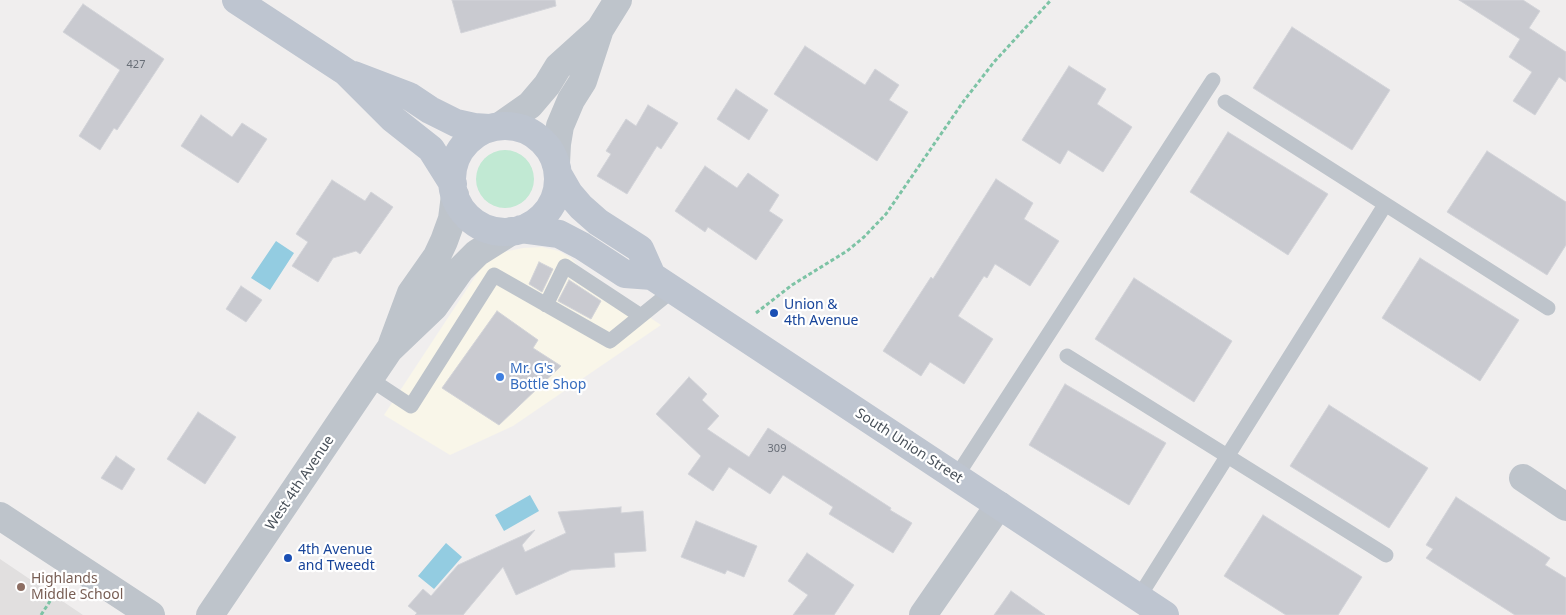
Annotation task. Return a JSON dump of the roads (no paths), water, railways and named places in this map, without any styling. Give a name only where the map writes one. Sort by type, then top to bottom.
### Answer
[{"type":"main road","points":[[236,0],[346,72],[394,119],[431,149],[462,208],[471,219],[484,227],[498,231],[517,230],[536,222],[547,212],[556,190],[557,169]]},
{"type":"main road","points":[[346,72],[409,96],[456,123],[474,128],[515,126],[529,131],[541,139],[550,150],[569,193],[581,207],[598,222],[640,250],[663,283]]},
{"type":"main road","points":[[454,190],[454,170],[458,156],[465,144],[476,135],[495,127]]},
{"type":"main road","name":"South Union Street","points":[[517,230],[559,234],[582,246],[625,274],[663,283],[1166,615]]},
{"type":"street","points":[[557,169],[557,144],[560,126],[571,100],[582,81],[600,29],[618,0]]},
{"type":"street","points":[[495,127],[530,105],[558,67],[600,29]]},
{"type":"street","name":"West 4th Avenue","points":[[389,350],[411,294],[437,256],[444,241],[452,219],[454,190]]},
{"type":"street","name":"West 4th Avenue","points":[[210,615],[389,350],[434,307],[461,269],[476,253],[517,230]]},
{"type":"street","points":[[1522,478],[1566,507]]},
{"type":"street","points":[[924,615],[999,505]]},
{"type":"street","points":[[0,516],[151,615]]},
{"type":"lane","points":[[956,477],[1213,80]]},
{"type":"lane","points":[[1225,102],[1548,308]]},
{"type":"lane","points":[[1138,597],[1385,204]]},
{"type":"lane","points":[[546,305],[565,266],[641,316]]},
{"type":"lane","points":[[370,378],[411,406],[494,275],[610,342],[641,316],[663,283]]},
{"type":"lane","points":[[1067,356],[1386,555]]},
{"type":"water","points":[[276,241],[294,253],[270,290],[251,278]]},
{"type":"water","points":[[530,495],[539,511],[504,531],[495,515]]},
{"type":"water","points":[[446,543],[462,557],[434,589],[418,576]]},
{"type":"place","name":"Union & 4th Avenue","points":[[774,313]]},
{"type":"place","name":"Mr. G's Bottle Shop","points":[[500,377]]},
{"type":"place","name":"4th Avenue and Tweedt","points":[[288,558]]},
{"type":"place","name":"Highlands Middle School","points":[[21,587]]}]
